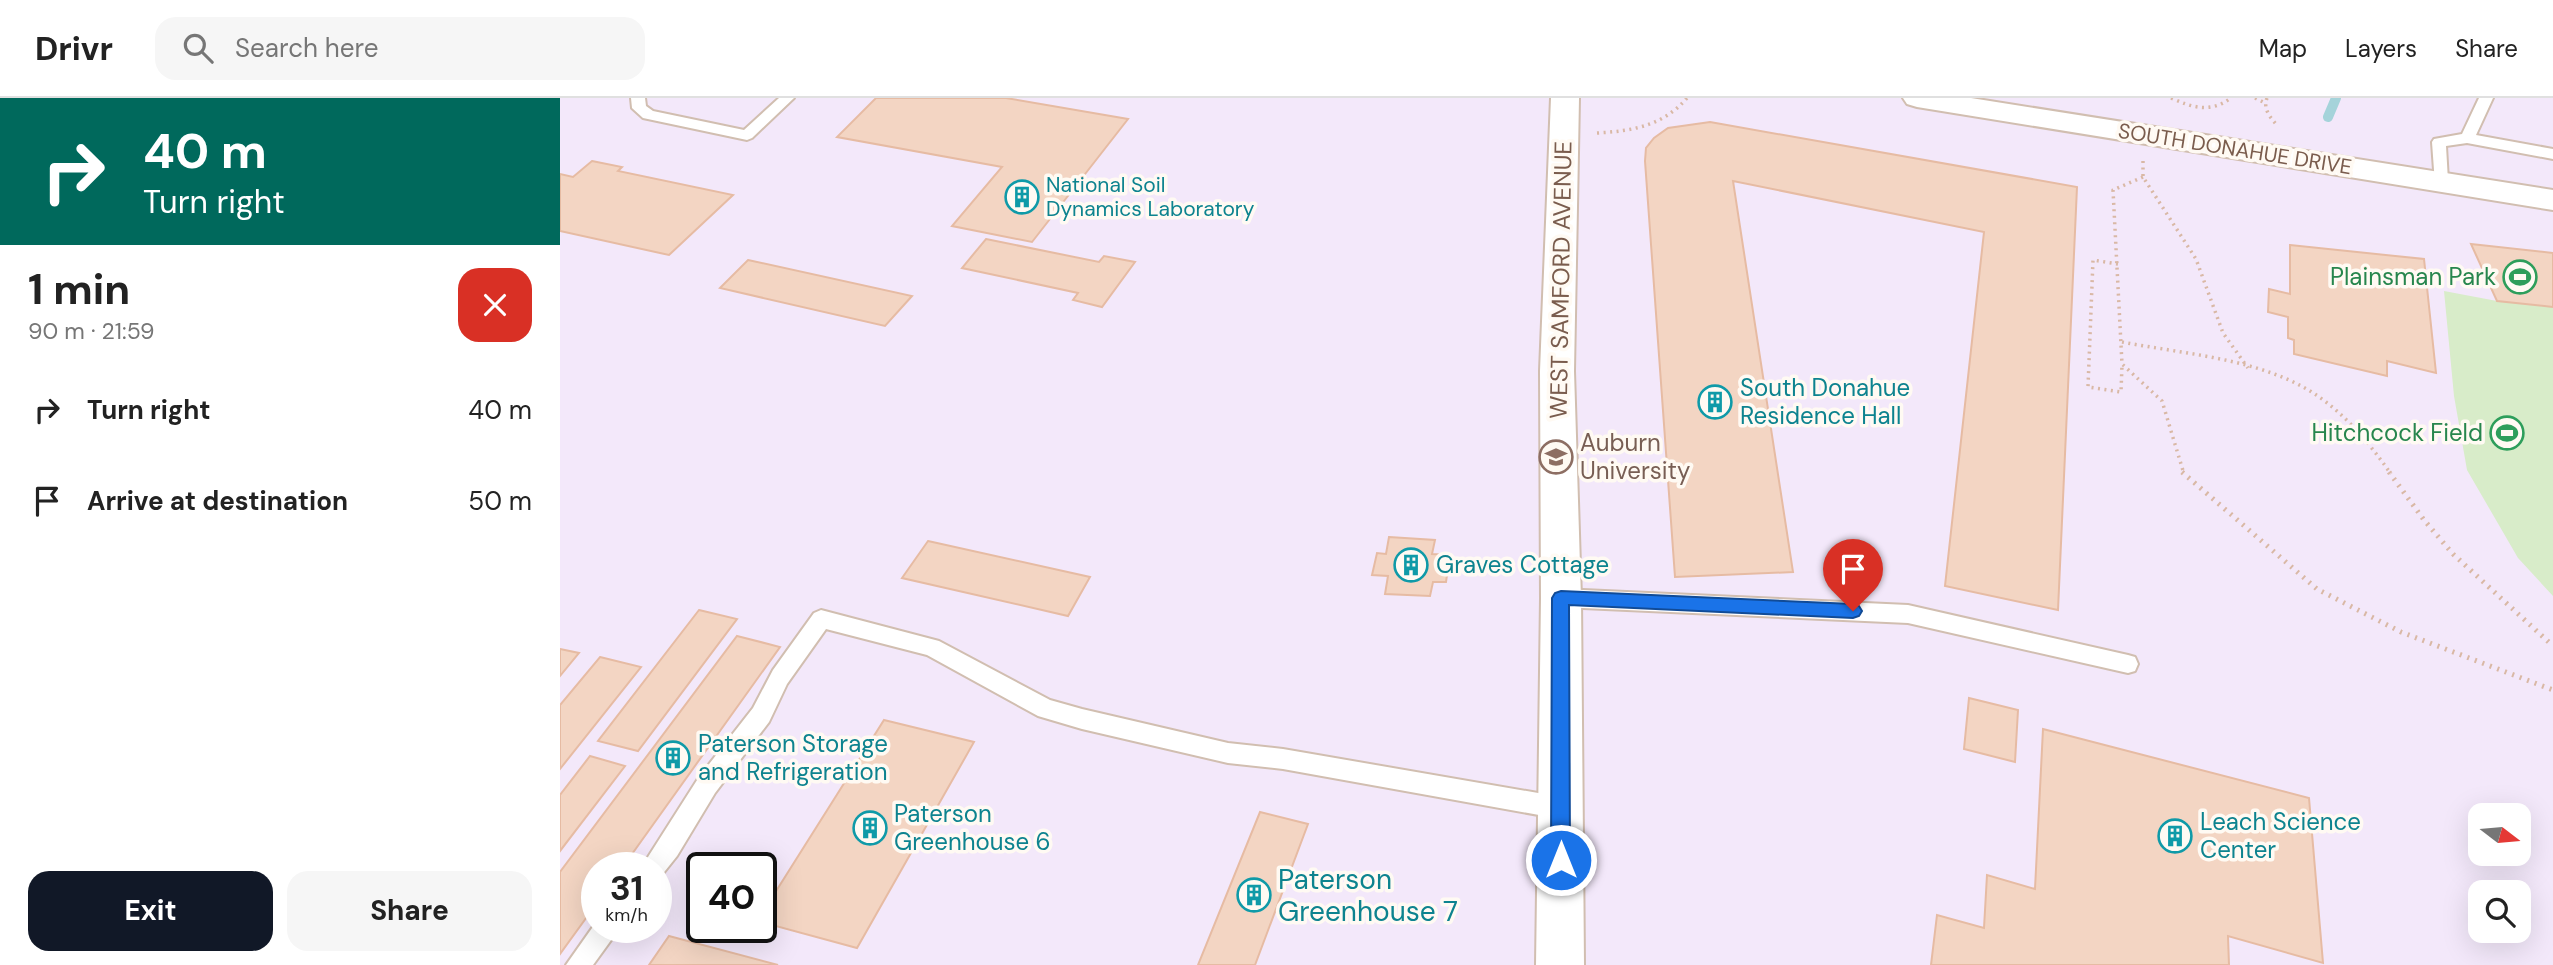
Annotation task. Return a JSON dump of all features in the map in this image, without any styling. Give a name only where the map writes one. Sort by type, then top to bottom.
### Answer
[{"type":"street","name":"WEST SAMFORD AVENUE","points":[[1560,965],[1561,598],[1558,371],[1565,98]]},
{"type":"street","name":"SOUTH DONAHUE DRIVE","points":[[1917,98],[2553,200]]},
{"type":"lane","points":[[638,98],[639,108],[648,115],[747,135],[787,98]]},
{"type":"lane","points":[[2467,138],[2486,98]]},
{"type":"lane","points":[[2440,181],[2439,142],[2467,138],[2553,154]]},
{"type":"lane","points":[[1561,598],[1908,614],[2128,664]]},
{"type":"lane","points":[[666,852],[707,785],[761,715],[780,677],[821,619],[932,647],[1046,709],[1082,719],[1228,753],[1283,758],[1561,808]]},
{"type":"lane","points":[[578,965],[595,943]]},
{"type":"path","points":[[1592,134],[1626,132],[1650,125],[1667,117],[1687,98]]},
{"type":"path","points":[[2171,98],[2193,108],[2203,109],[2221,106],[2231,98]]},
{"type":"path","points":[[2255,98],[2265,103]]},
{"type":"path","points":[[2267,98],[2265,103],[2268,114],[2278,127]]},
{"type":"path","points":[[2118,264],[2092,260],[2088,387],[2121,392],[2122,342],[2118,264],[2113,190],[2143,177],[2196,259],[2223,333],[2248,368]]},
{"type":"path","points":[[2122,342],[2263,371],[2302,387],[2329,403],[2391,473],[2440,540],[2553,646]]},
{"type":"path","points":[[2122,364],[2162,401],[2182,472],[2317,589],[2402,632],[2553,690]]},
{"type":"shaded area","name":"Auburn University","points":[[560,98],[2553,98],[2553,965],[560,965]]},
{"type":"green space","name":"Hitchcock Field","points":[[2444,291],[2497,301],[2553,307],[2553,596],[2518,558],[2467,470],[2454,396]]},
{"type":"building","name":"National Soil Dynamics Laboratory","points":[[876,98],[1006,98],[1128,119],[1032,242],[952,226],[1002,167],[837,137]]},
{"type":"building","name":"South Donahue Residence Hall","points":[[1710,122],[2077,187],[2058,610],[1945,586],[1984,232],[1733,181],[1793,572],[1675,577],[1646,148],[1668,128]]},
{"type":"building","points":[[592,161],[622,167],[618,171],[733,195],[669,255],[560,231],[560,174],[573,177]]},
{"type":"building","points":[[986,239],[1099,262],[1104,256],[1135,262],[1102,307],[1073,300],[1078,293],[962,268]]},
{"type":"building","name":"Plainsman Park","points":[[2471,244],[2553,253],[2553,307],[2497,301]]},
{"type":"building","points":[[2290,245],[2424,259],[2436,373],[2387,361],[2387,376],[2294,354],[2294,340],[2288,338],[2288,317],[2268,312],[2269,289],[2290,294]]},
{"type":"building","points":[[748,260],[912,296],[885,326],[720,288]]},
{"type":"building","name":"Graves Cottage","points":[[1389,537],[1435,540],[1432,554],[1450,555],[1446,582],[1433,582],[1430,596],[1385,594],[1388,576],[1372,575],[1377,553],[1386,554]]},
{"type":"building","points":[[928,541],[1090,577],[1068,616],[902,578]]},
{"type":"building","points":[[699,610],[737,619],[638,751],[598,741]]},
{"type":"building","name":"Paterson Storage and Refrigeration","points":[[737,636],[780,647],[633,852],[581,852],[581,925],[560,954],[560,872]]},
{"type":"building","points":[[560,649],[579,653],[560,676]]},
{"type":"building","points":[[600,657],[641,667],[560,769],[560,705]]},
{"type":"building","points":[[1969,698],[2018,710],[2015,762],[1964,749]]},
{"type":"building","name":"Paterson Greenhouse 6","points":[[884,720],[974,742],[857,948],[777,926],[777,890]]},
{"type":"building","name":"Leach Science Center","points":[[2043,729],[2309,798],[2323,963],[2228,936],[2229,965],[1931,965],[1937,915],[1984,928],[1987,875],[2035,889]]},
{"type":"building","points":[[590,756],[625,766],[560,851],[560,795]]},
{"type":"building","name":"Paterson Greenhouse 7","points":[[1260,812],[1308,824],[1255,965],[1198,965]]},
{"type":"building","points":[[672,937],[686,941],[686,943],[695,943],[778,965],[649,965],[664,943],[672,943]]},
{"type":"waterway","points":[[2328,117],[2336,98]]},
{"type":"place","name":"National Soil Dynamics Laboratory","points":[[1022,197]]},
{"type":"place","name":"Plainsman Park","points":[[2520,277]]},
{"type":"place","name":"South Donahue Residence Hall","points":[[1715,402]]},
{"type":"place","name":"Hitchcock Field","points":[[2507,433]]},
{"type":"place","name":"Auburn University","points":[[1556,457]]},
{"type":"place","name":"Graves Cottage","points":[[1411,565]]},
{"type":"place","name":"Paterson Storage and Refrigeration","points":[[673,758]]},
{"type":"place","name":"Paterson Greenhouse 6","points":[[870,828]]},
{"type":"place","name":"Leach Science Center","points":[[2175,836]]},
{"type":"place","name":"Paterson Greenhouse 7","points":[[1254,895]]},
{"type":"route","points":[[1561,860],[1561,598],[1853,611]]}]
